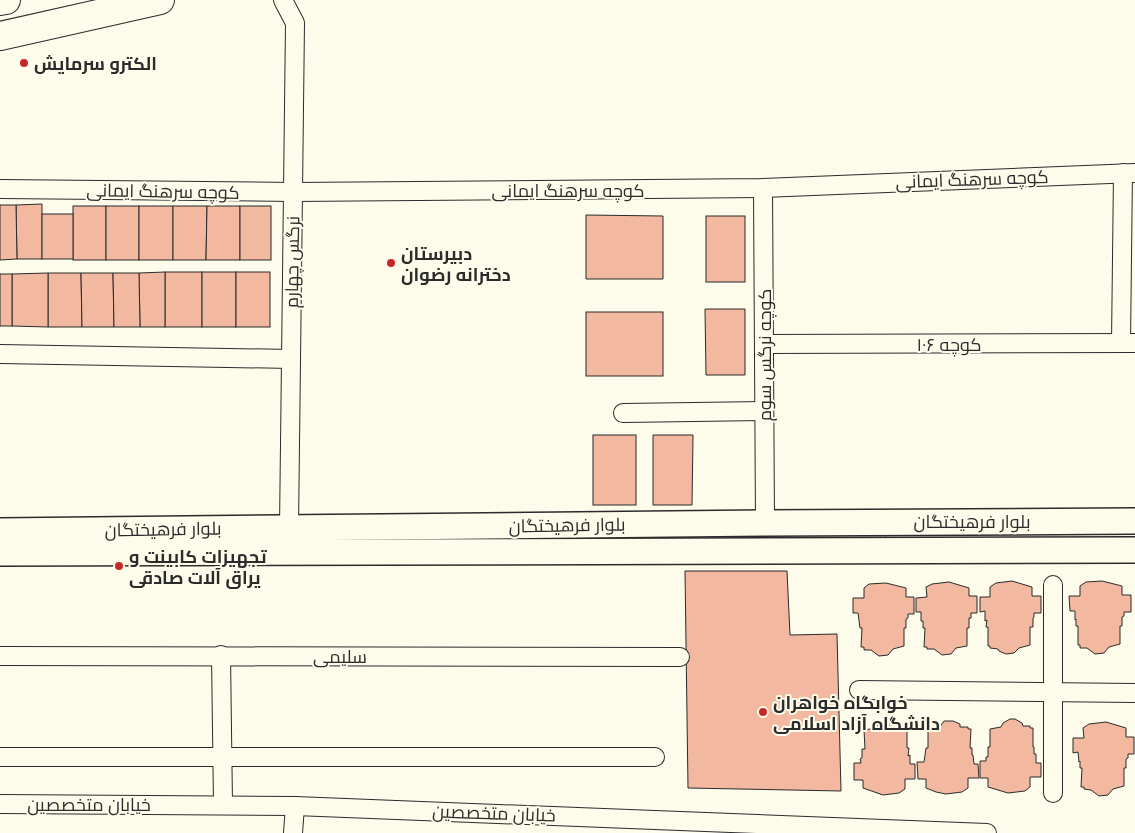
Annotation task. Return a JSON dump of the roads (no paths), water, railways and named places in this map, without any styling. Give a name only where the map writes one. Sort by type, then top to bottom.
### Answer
[{"type":"highway","points":[[0,1],[6,0]]},
{"type":"highway","points":[[0,36],[160,0]]},
{"type":"main road","name":"بلوار فرهیختگان","points":[[0,531],[1135,521]]},
{"type":"main road","name":"بلوار فرهیختگان","points":[[0,553],[1135,550]]},
{"type":"street","name":"نرگس چهارم","points":[[282,0],[295,24],[289,528]]},
{"type":"street","name":"کوچه سرهنگ ایمانی","points":[[0,189],[293,192],[763,188],[1129,173]]},
{"type":"street","points":[[1128,343],[1129,173]]},
{"type":"street","name":"کوچه نرگس سوم","points":[[763,188],[765,523]]},
{"type":"street","name":"کوچه ۱۰۶","points":[[764,344],[1128,343]]},
{"type":"street","points":[[0,354],[291,359]]},
{"type":"street","points":[[623,413],[764,411]]},
{"type":"street","points":[[1053,585],[1053,793]]},
{"type":"street","points":[[221,655],[223,804]]},
{"type":"street","name":"سلیمی","points":[[0,656],[680,657]]},
{"type":"street","points":[[859,690],[1135,692]]},
{"type":"street","points":[[0,757],[655,758]]},
{"type":"street","name":"خیابان متخصصین","points":[[0,804],[223,804],[294,806],[749,828],[988,833]]},
{"type":"street","points":[[293,833],[294,806]]},
{"type":"place","name":"الکترو سرمایش","points":[[24,63]]},
{"type":"place","name":"دبیرستان دخترانه رضوان","points":[[391,263]]},
{"type":"place","name":"تجهیزات کابینت و یراق آلات صادقی","points":[[119,566]]},
{"type":"place","name":"خوابگاه خواهران دانشگاه آزاد اسلامی","points":[[763,712]]}]
